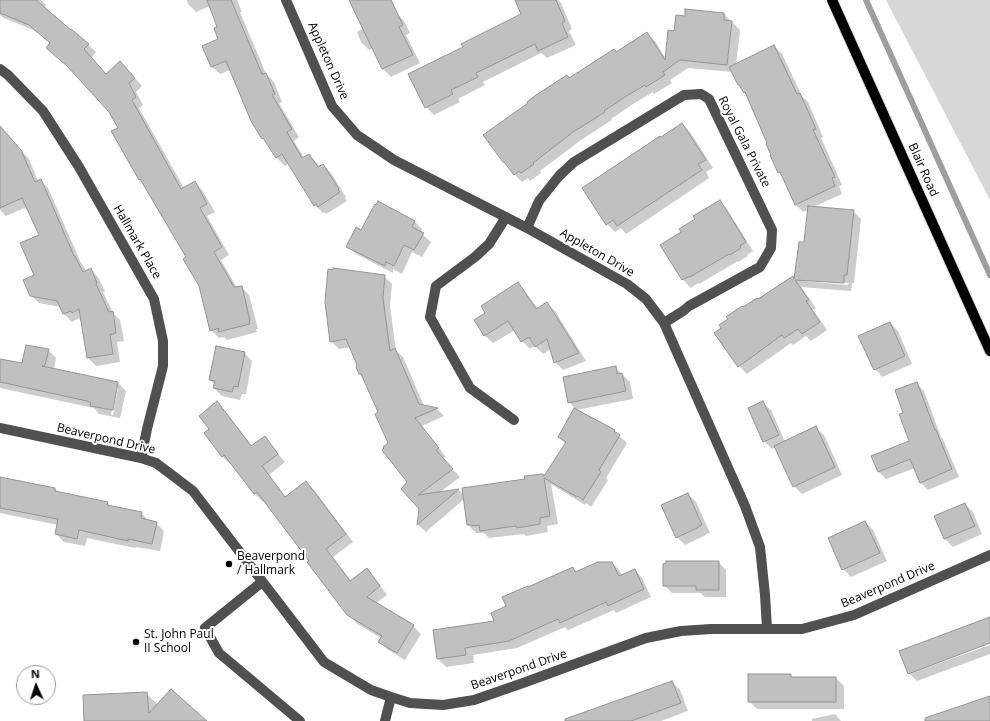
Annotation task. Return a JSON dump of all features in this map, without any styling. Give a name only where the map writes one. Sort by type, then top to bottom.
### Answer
[{"type":"main road","name":"Blair Road","points":[[832,0],[990,351]]},
{"type":"street","name":"Appleton Drive","points":[[286,0],[332,106],[357,135],[394,160],[527,228],[627,284],[646,299],[664,323],[745,506],[760,547],[767,628]]},
{"type":"street","name":"Hallmark Place","points":[[0,69],[8,75],[43,111],[79,166],[154,299],[164,341],[163,366],[141,458]]},
{"type":"street","name":"Royal Gala Private","points":[[527,228],[539,201],[559,176],[574,162],[684,95],[701,94],[709,100],[772,230],[771,248],[760,266],[689,306],[664,323]]},
{"type":"street","points":[[506,217],[489,244],[475,257],[436,286],[430,316],[470,388],[514,420]]},
{"type":"street","name":"Beaverpond Drive","points":[[0,428],[141,458],[156,463],[193,491],[324,662],[371,690],[391,698],[410,703],[443,705],[474,700],[646,638],[682,631],[711,629],[802,628],[854,615],[990,555]]},
{"type":"street","points":[[262,582],[204,628],[219,652],[300,721]]},
{"type":"street","points":[[385,721],[391,698]]},
{"type":"shaded area","points":[[886,0],[990,0],[990,200]]},
{"type":"building","points":[[0,0],[36,0],[89,44],[84,49],[106,74],[120,61],[135,78],[129,83],[136,97],[132,100],[181,189],[195,181],[207,204],[200,208],[222,247],[214,252],[234,287],[242,286],[250,324],[218,332],[219,328],[210,331],[199,286],[183,259],[186,257],[111,131],[118,128],[109,112],[67,66],[46,48],[50,43],[29,25],[0,13]]},
{"type":"building","points":[[207,0],[231,0],[262,74],[266,73],[275,94],[272,95],[292,129],[287,132],[302,158],[309,154],[318,167],[323,164],[339,189],[338,190],[340,192],[318,207],[316,204],[314,206],[282,154],[276,158],[263,138],[262,139],[251,121],[226,61],[211,67],[202,46],[218,39],[214,28],[217,27]]},
{"type":"building","points":[[349,0],[391,0],[403,25],[399,27],[413,55],[382,69]]},
{"type":"building","points":[[515,0],[556,0],[565,21],[562,23],[568,37],[538,51],[535,44],[476,73],[478,77],[451,90],[453,94],[425,108],[408,74],[463,47],[461,44],[521,14]]},
{"type":"building","points":[[685,9],[724,13],[724,20],[732,21],[727,65],[680,60],[663,72],[665,75],[646,87],[645,85],[625,97],[604,111],[605,112],[573,132],[533,163],[534,164],[521,173],[519,171],[514,175],[483,135],[528,103],[527,102],[536,95],[567,75],[569,78],[614,49],[616,52],[647,32],[665,60],[668,30],[674,31],[676,15],[685,16]]},
{"type":"building","points":[[774,45],[797,94],[800,93],[816,129],[813,130],[835,177],[832,178],[835,186],[795,205],[780,172],[778,173],[770,155],[766,144],[767,143],[745,92],[744,93],[738,85],[729,67]]},
{"type":"building","points":[[682,123],[706,160],[698,164],[702,170],[617,226],[613,220],[606,225],[582,188]]},
{"type":"building","points":[[0,126],[21,150],[35,182],[41,179],[74,256],[83,272],[91,268],[97,283],[96,284],[109,312],[113,311],[116,333],[110,335],[113,354],[87,358],[79,309],[72,313],[71,311],[63,314],[57,301],[30,296],[23,280],[34,275],[20,243],[39,235],[22,198],[0,208]]},
{"type":"building","points":[[720,200],[746,242],[740,246],[741,248],[730,255],[729,254],[690,277],[682,280],[660,245],[681,232],[679,229],[695,219],[693,216]]},
{"type":"building","points":[[378,201],[415,221],[412,227],[424,233],[414,250],[404,245],[394,266],[386,262],[385,266],[346,247],[356,227],[361,230]]},
{"type":"building","points":[[808,206],[854,210],[847,275],[844,275],[844,283],[795,280],[809,300],[806,301],[820,322],[802,334],[798,329],[784,338],[782,335],[738,367],[714,333],[721,328],[719,325],[728,319],[726,317],[742,306],[743,307],[757,298],[758,299],[793,276],[794,279],[799,242],[804,242]]},
{"type":"building","points":[[333,268],[385,275],[383,298],[390,351],[395,348],[419,404],[438,408],[415,418],[439,448],[436,450],[453,469],[418,495],[459,489],[417,525],[419,509],[401,489],[407,482],[382,450],[388,443],[375,414],[378,412],[361,374],[359,374],[356,367],[357,365],[346,339],[330,342],[325,302],[328,269],[333,270]]},
{"type":"building","points":[[518,282],[536,309],[547,302],[579,353],[554,363],[547,339],[535,347],[529,337],[521,342],[508,321],[484,336],[474,320],[485,313],[481,306]]},
{"type":"building","points":[[890,322],[905,356],[874,370],[858,336]]},
{"type":"building","points":[[26,345],[49,349],[45,365],[42,366],[118,382],[113,410],[90,406],[91,403],[87,401],[0,382],[0,359],[22,363]]},
{"type":"building","points":[[216,346],[245,352],[238,387],[234,386],[232,392],[213,388],[215,381],[209,380]]},
{"type":"building","points":[[616,366],[617,374],[622,373],[626,391],[568,403],[563,377]]},
{"type":"building","points":[[917,382],[935,430],[952,469],[920,483],[910,459],[878,472],[871,456],[909,441],[899,414],[903,413],[895,390]]},
{"type":"building","points":[[217,401],[251,446],[265,436],[278,454],[262,466],[285,497],[306,481],[346,534],[326,549],[350,581],[367,568],[380,586],[367,597],[414,625],[397,653],[378,642],[382,636],[347,615],[307,562],[309,561],[257,492],[254,494],[224,455],[222,457],[204,433],[209,429],[199,416]]},
{"type":"building","points":[[763,401],[779,435],[763,442],[748,408]]},
{"type":"building","points":[[574,408],[615,430],[614,431],[620,435],[599,470],[601,472],[583,500],[544,478],[550,516],[540,518],[540,524],[517,528],[516,526],[480,531],[479,525],[467,525],[462,488],[525,479],[524,476],[543,474],[544,476],[566,442],[558,437]]},
{"type":"building","points":[[816,426],[835,467],[793,487],[774,446]]},
{"type":"building","points":[[0,477],[55,488],[55,491],[108,502],[107,505],[142,512],[141,518],[157,522],[152,544],[128,539],[128,541],[79,530],[77,539],[55,534],[58,519],[0,508]]},
{"type":"building","points":[[688,493],[702,525],[676,538],[661,505]]},
{"type":"building","points":[[965,503],[975,526],[944,539],[934,516]]},
{"type":"building","points":[[865,521],[880,553],[842,570],[828,538]]},
{"type":"building","points":[[666,561],[719,561],[719,590],[696,590],[696,586],[663,586],[663,564],[666,563]]},
{"type":"building","points":[[598,562],[612,562],[619,576],[635,569],[644,589],[608,606],[606,602],[560,623],[558,619],[509,641],[465,648],[466,655],[437,659],[433,630],[494,621],[491,613],[506,606],[502,597],[573,567],[575,572]]},
{"type":"building","points":[[990,617],[990,643],[908,674],[899,651]]},
{"type":"building","points":[[748,674],[791,674],[791,677],[836,677],[836,702],[748,702]]},
{"type":"building","points":[[672,681],[681,703],[631,721],[565,721],[565,719]]},
{"type":"building","name":"St. John Paul II School","points":[[171,689],[207,721],[84,721],[83,695],[147,692],[149,713]]},
{"type":"building","points":[[990,696],[990,721],[925,721],[925,718]]},
{"type":"waterway","points":[[866,0],[990,275]]},
{"type":"place","name":"Beaverpond / Hallmark","points":[[229,564]]},
{"type":"place","name":"St. John Paul II School","points":[[136,642]]}]
